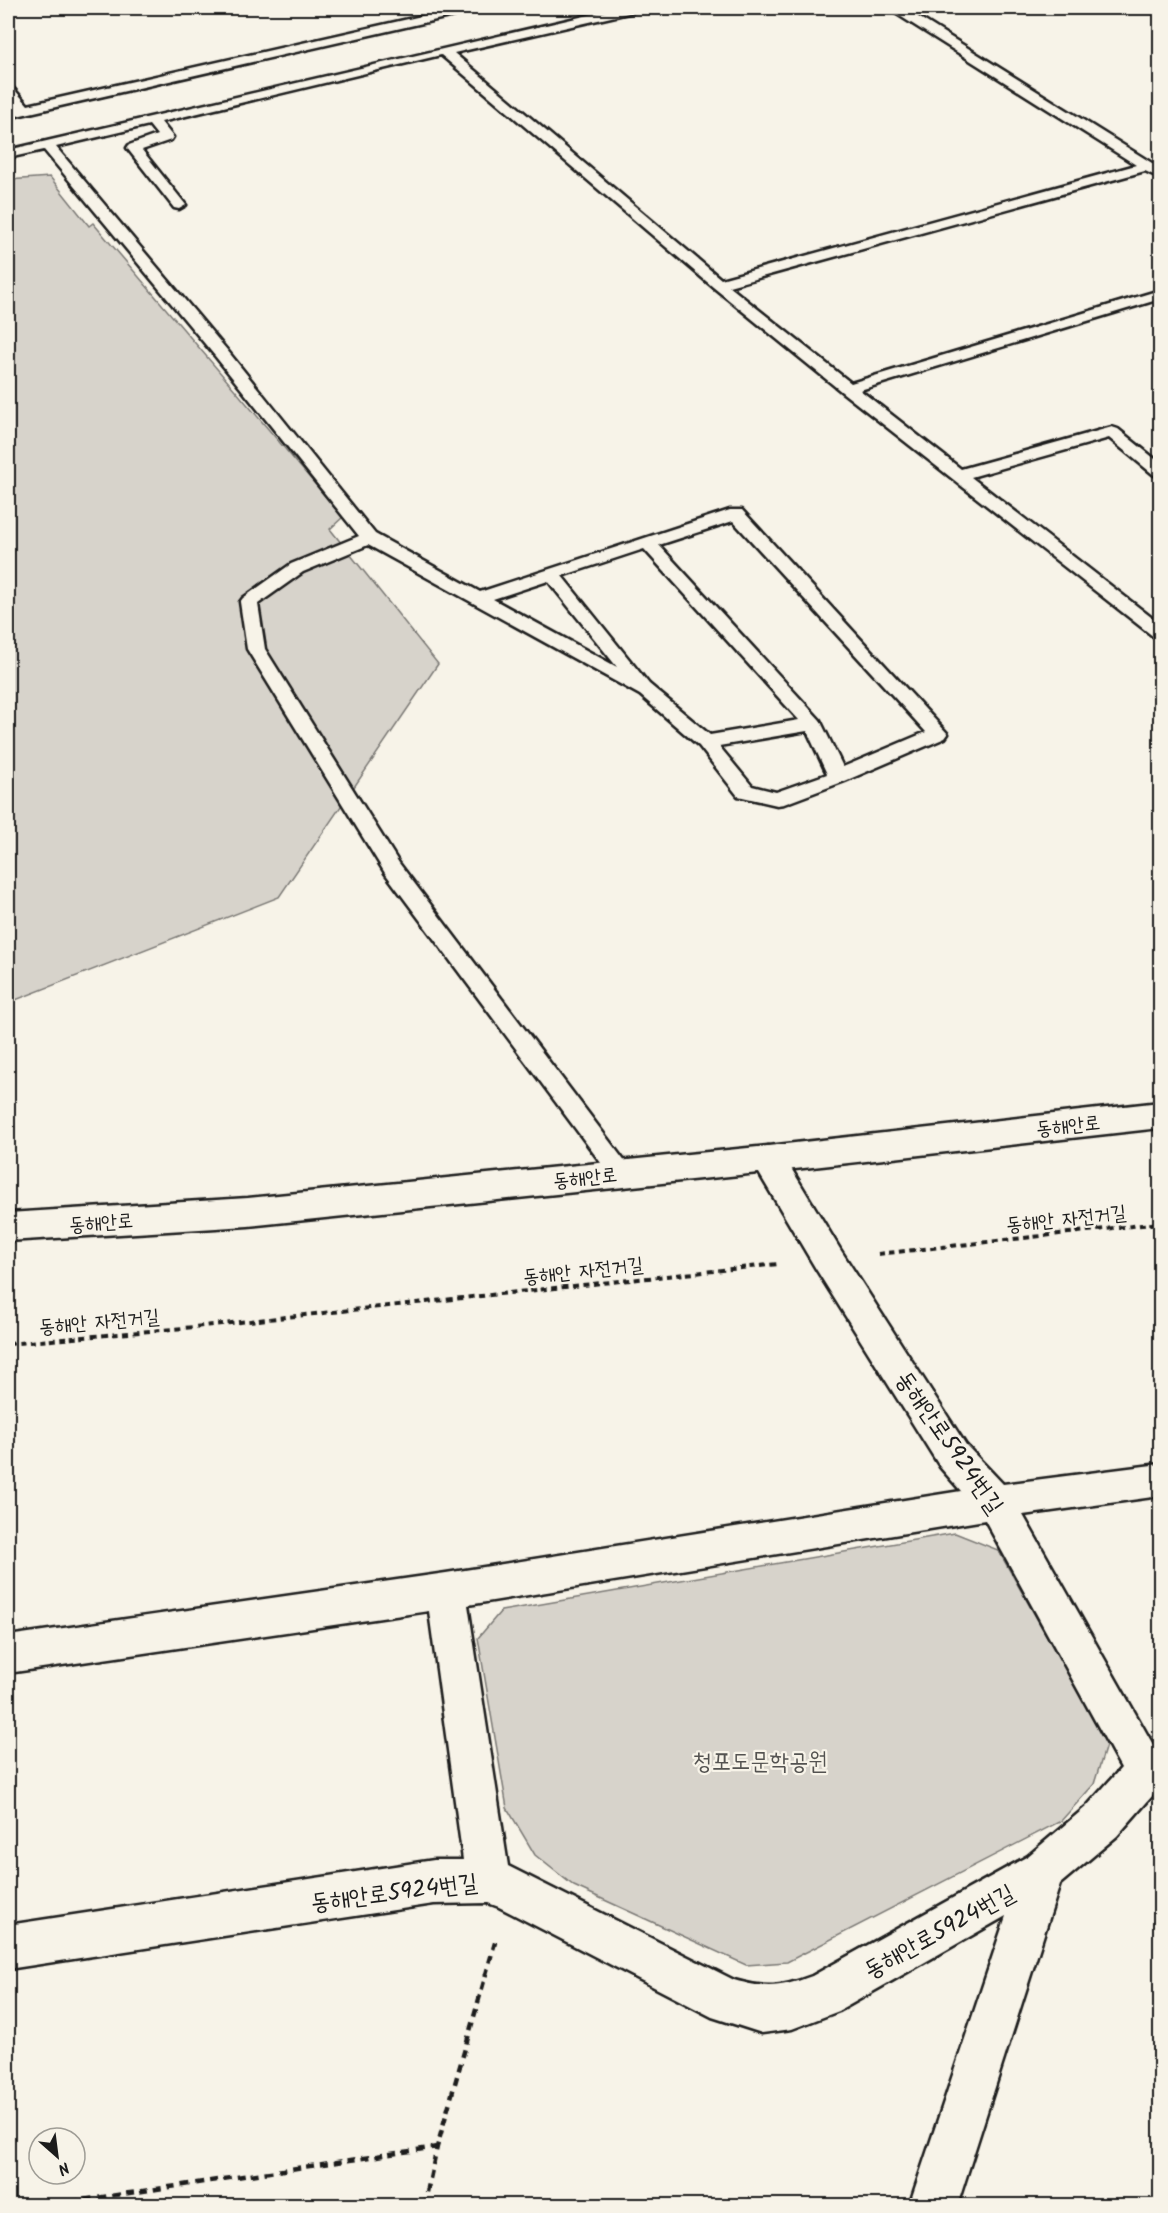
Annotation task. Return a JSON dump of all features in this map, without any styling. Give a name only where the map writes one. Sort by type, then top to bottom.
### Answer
[{"type":"street","name":"동해안로","points":[[8,1227],[248,1212],[768,1159],[1161,1115]]},
{"type":"street","name":"동해안로5924번길","points":[[8,1947],[434,1882],[499,1885],[728,2001],[762,2010],[792,2006],[823,1995],[1043,1871],[1153,1781],[995,1502],[953,1455],[828,1259],[768,1159]]},
{"type":"street","points":[[8,1654],[446,1591],[995,1502],[1161,1480]]},
{"type":"street","points":[[446,1591],[499,1885]]},
{"type":"street","points":[[933,2205],[1043,1871]]},
{"type":"lane","points":[[8,114],[471,8]]},
{"type":"lane","points":[[8,154],[625,8]]},
{"type":"lane","points":[[896,8],[1161,174]]},
{"type":"lane","points":[[444,51],[718,284],[1161,633]]},
{"type":"lane","points":[[8,91],[25,110]]},
{"type":"lane","points":[[152,120],[166,136],[134,148],[179,205]]},
{"type":"lane","points":[[47,145],[221,353],[369,538],[646,691]]},
{"type":"lane","points":[[718,284],[1147,166]]},
{"type":"lane","points":[[848,388],[1161,294]]},
{"type":"lane","points":[[959,475],[1112,432],[1161,471]]},
{"type":"lane","points":[[478,598],[551,574],[648,543],[736,514],[938,734],[838,777],[777,799],[745,790],[706,742],[646,691],[551,574]]},
{"type":"lane","points":[[369,538],[297,568],[249,602],[256,649],[392,868],[621,1173]]},
{"type":"lane","points":[[648,543],[813,724],[838,777]]},
{"type":"lane","points":[[706,742],[813,724]]},
{"type":"path","name":"동해안 자전거길","points":[[8,1344],[194,1328],[1161,1223]]},
{"type":"path","points":[[424,2205],[499,1885]]},
{"type":"path","points":[[43,2205],[436,2147]]},
{"type":"green space","points":[[50,177],[89,226],[93,223],[343,517],[330,529],[438,664],[279,897],[8,1003],[8,180]]},
{"type":"green space","name":"청포도문학공원","points":[[955,1533],[998,1550],[1107,1742],[1094,1784],[1061,1821],[787,1962],[746,1965],[574,1886],[535,1855],[507,1808],[478,1638],[501,1611]]}]
